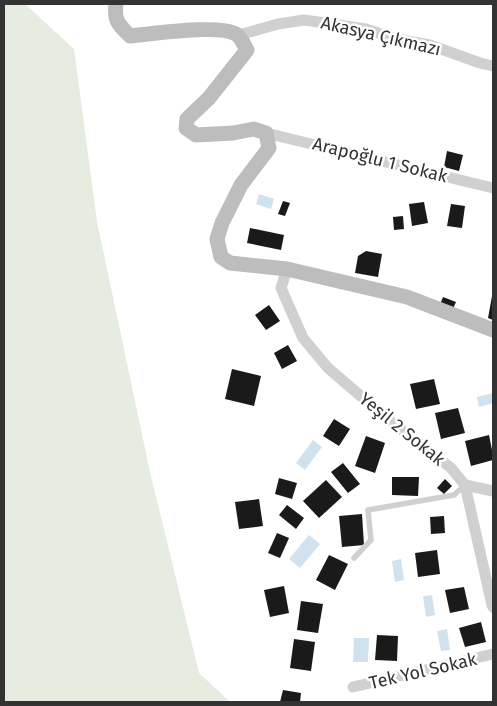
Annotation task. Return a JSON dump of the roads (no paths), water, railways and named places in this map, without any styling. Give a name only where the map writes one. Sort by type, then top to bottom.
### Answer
[{"type":"street","points":[[116,4],[114,15],[119,25],[130,36],[191,30],[227,31],[239,35],[247,50],[209,98],[187,120],[186,128],[196,136],[254,129],[266,132],[269,148],[241,185],[222,223],[217,238],[221,257],[230,263],[287,269],[407,297],[493,330]]},
{"type":"street","name":"Akasya Çıkmazı","points":[[239,35],[278,24],[304,20],[366,29],[398,39],[430,45],[493,66]]},
{"type":"street","name":"Arapoğlu 1 Sokak","points":[[266,132],[493,188]]},
{"type":"street","name":"Yeşil 2 Sokak","points":[[287,269],[282,288],[304,338],[328,368],[384,416],[451,468],[465,486],[493,607]]},
{"type":"street","points":[[465,486],[493,491]]},
{"type":"street","name":"Tek Yol Sokak","points":[[353,687],[493,654]]},
{"type":"lane","points":[[354,558],[371,540],[368,510],[454,495],[465,486]]},
{"type":"water","points":[[259,194],[274,199],[271,209],[256,204]]},
{"type":"water","points":[[493,393],[493,403],[479,407],[477,397]]},
{"type":"water","points":[[313,440],[322,447],[305,470],[296,463]]},
{"type":"water","points":[[309,535],[320,544],[300,568],[289,559]]},
{"type":"water","points":[[401,559],[404,580],[395,582],[392,561]]},
{"type":"water","points":[[432,595],[435,615],[426,617],[423,596]]},
{"type":"water","points":[[447,629],[450,650],[441,651],[437,631]]},
{"type":"water","points":[[354,638],[369,638],[368,662],[353,662]]}]
